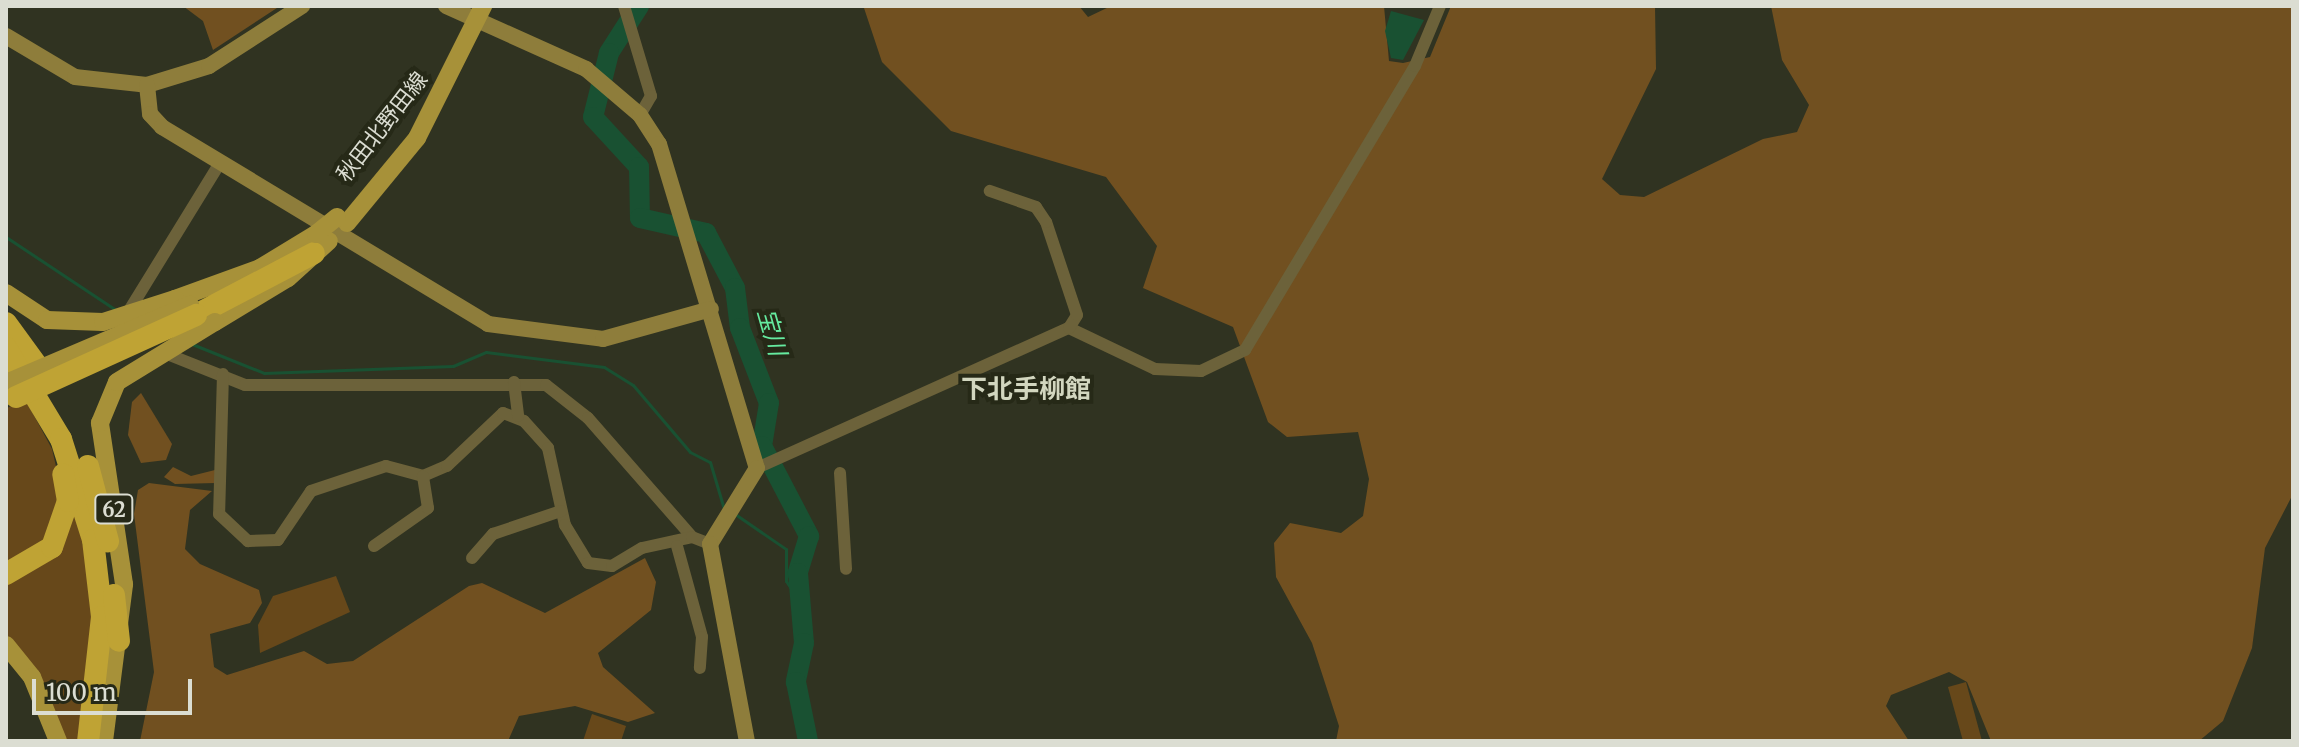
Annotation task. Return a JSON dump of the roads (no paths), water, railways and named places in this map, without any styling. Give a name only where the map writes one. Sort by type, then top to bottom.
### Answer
[{"type":"highway","points":[[15,392],[194,310],[320,243]]},
{"type":"highway","points":[[6,323],[52,388],[90,474],[109,544],[119,641]]},
{"type":"highway","points":[[6,348],[15,392],[60,462],[66,514],[52,547],[6,574]]},
{"type":"highway","points":[[15,392],[76,476],[99,580],[100,661],[88,741]]},
{"type":"main road","name":"秋田北野田線","points":[[320,243],[381,174],[449,80],[481,12]]},
{"type":"main road","points":[[6,293],[47,320],[103,322],[194,310]]},
{"type":"main road","name":"62","points":[[104,741],[124,584],[100,423],[117,382],[194,310]]},
{"type":"main road","points":[[6,645],[32,677],[58,741]]},
{"type":"street","points":[[6,36],[75,77],[147,85],[209,66],[302,6]]},
{"type":"street","points":[[446,6],[481,12],[586,69],[615,90],[640,115],[686,219],[711,309],[764,465]]},
{"type":"street","points":[[1069,328],[1155,369],[1201,371],[1245,350],[1415,66],[1440,6]]},
{"type":"street","points":[[625,10],[651,96],[640,115]]},
{"type":"street","points":[[147,85],[153,120],[488,324],[603,339],[711,309]]},
{"type":"street","points":[[220,163],[118,328],[245,385],[514,382],[546,385],[568,399],[692,537],[710,544]]},
{"type":"street","points":[[747,741],[710,544],[764,465],[1069,328],[1077,315],[1046,222],[1036,207],[990,191]]},
{"type":"street","points":[[223,374],[219,514],[248,541],[264,544],[291,530],[311,491],[386,466],[423,476],[447,466],[488,420],[518,416]]},
{"type":"street","points":[[514,382],[518,416],[548,448],[561,511],[580,554],[600,568],[642,548],[677,546],[692,537]]},
{"type":"street","points":[[840,473],[846,569]]},
{"type":"street","points":[[374,546],[428,508],[423,476]]},
{"type":"street","points":[[472,558],[493,534],[561,511]]},
{"type":"street","points":[[677,546],[702,637],[700,668]]},
{"type":"waterway","name":"宝川","points":[[639,6],[609,53],[593,117],[639,167],[640,218],[706,233],[735,288],[740,328],[769,403],[762,446],[809,536],[798,573],[804,643],[796,682],[808,741]]},
{"type":"waterway","points":[[6,237],[116,310]]},
{"type":"waterway","points":[[192,344],[264,373],[453,366],[486,352],[604,367],[633,385],[690,452],[710,462],[724,509]]},
{"type":"waterway","points":[[735,514],[786,549],[786,581],[799,600]]},
{"type":"district","name":"下北手柳館","points":[[1026,389]]}]
